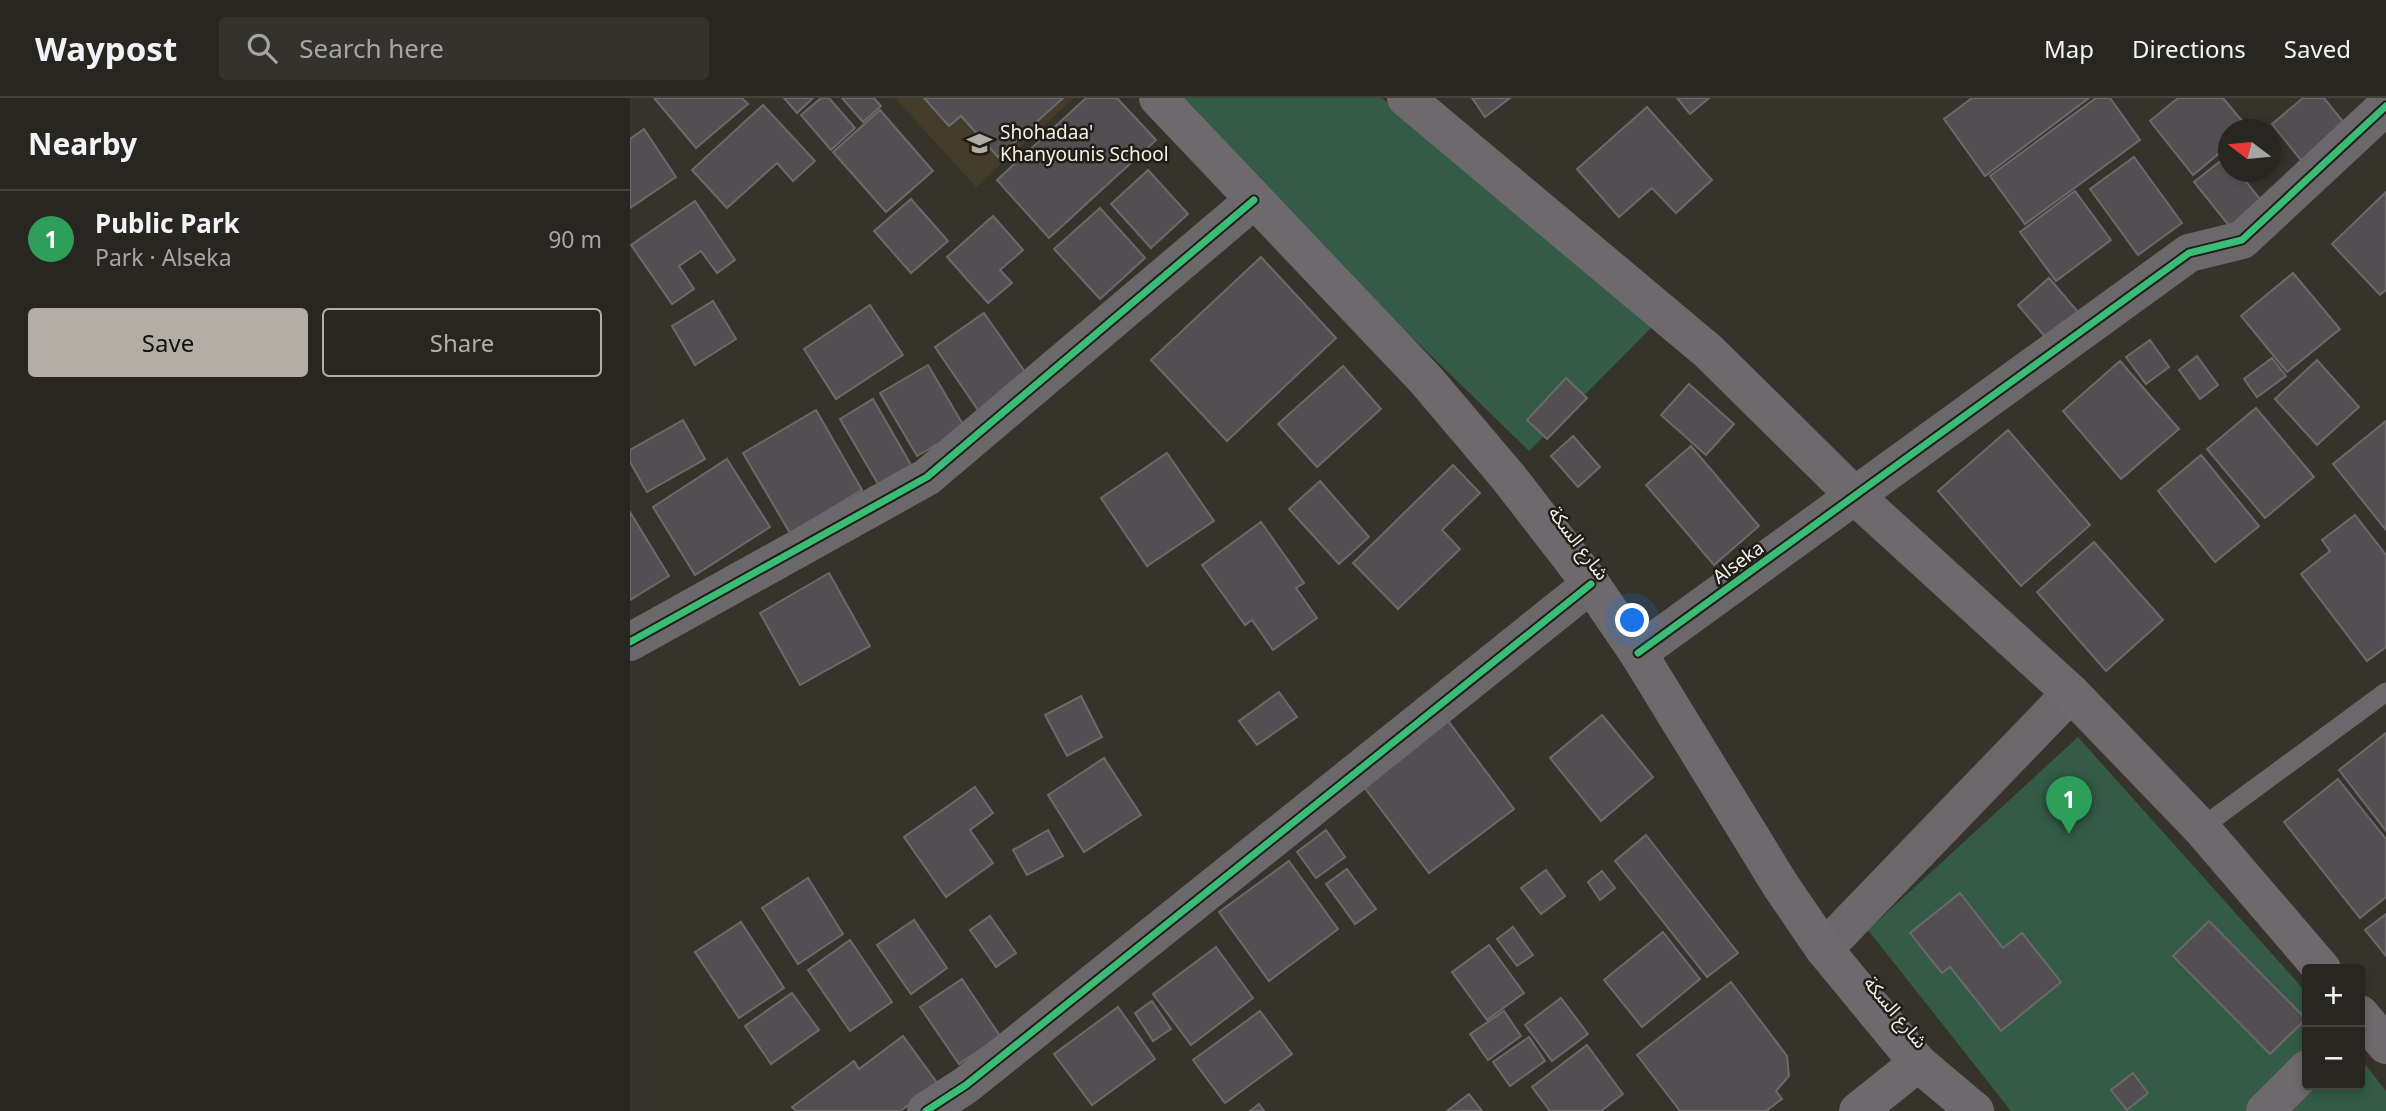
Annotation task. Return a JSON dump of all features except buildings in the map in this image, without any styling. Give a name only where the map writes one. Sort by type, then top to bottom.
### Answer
[{"type":"main road","name":"شارع السكة","points":[[1158,98],[1426,380],[1509,478],[1591,584],[1638,653],[1781,886],[1824,949],[1918,1063],[1975,1111]]},
{"type":"main road","points":[[1406,98],[1708,351],[1855,496],[2071,693],[2201,828],[2318,964]]},
{"type":"main road","points":[[2365,1021],[2386,1045]]},
{"type":"main road","points":[[1858,1111],[1918,1063]]},
{"type":"main road","points":[[2265,1111],[2302,1074]]},
{"type":"street","name":"Alseka","points":[[1638,653],[2189,253],[2242,240],[2386,106]]},
{"type":"street","points":[[630,642],[927,477],[1254,200]]},
{"type":"street","points":[[926,1111],[988,1067],[1591,584]]},
{"type":"street","points":[[1824,949],[2071,693]]},
{"type":"lane","points":[[2201,828],[2386,692]]},
{"type":"shaded area","name":"Shohadaa' Khanyounis School","points":[[895,98],[1074,98],[976,187]]},
{"type":"green space","points":[[1178,98],[1382,98],[1653,326],[1529,451],[1350,277]]},
{"type":"green space","points":[[2078,737],[2302,987],[2302,1090],[2365,1090],[2365,1064],[2386,1091],[2386,1111],[2011,1111],[1868,930]]},
{"type":"cycle path","points":[[1638,653],[2189,253],[2242,240],[2386,106]]},
{"type":"cycle path","points":[[630,642],[927,477],[1254,200]]},
{"type":"cycle path","points":[[926,1111],[966,1085],[1591,584]]},
{"type":"place","name":"Shohadaa' Khanyounis School","points":[[980,143]]},
{"type":"place","name":"Public Park","points":[[2069,834]]}]
